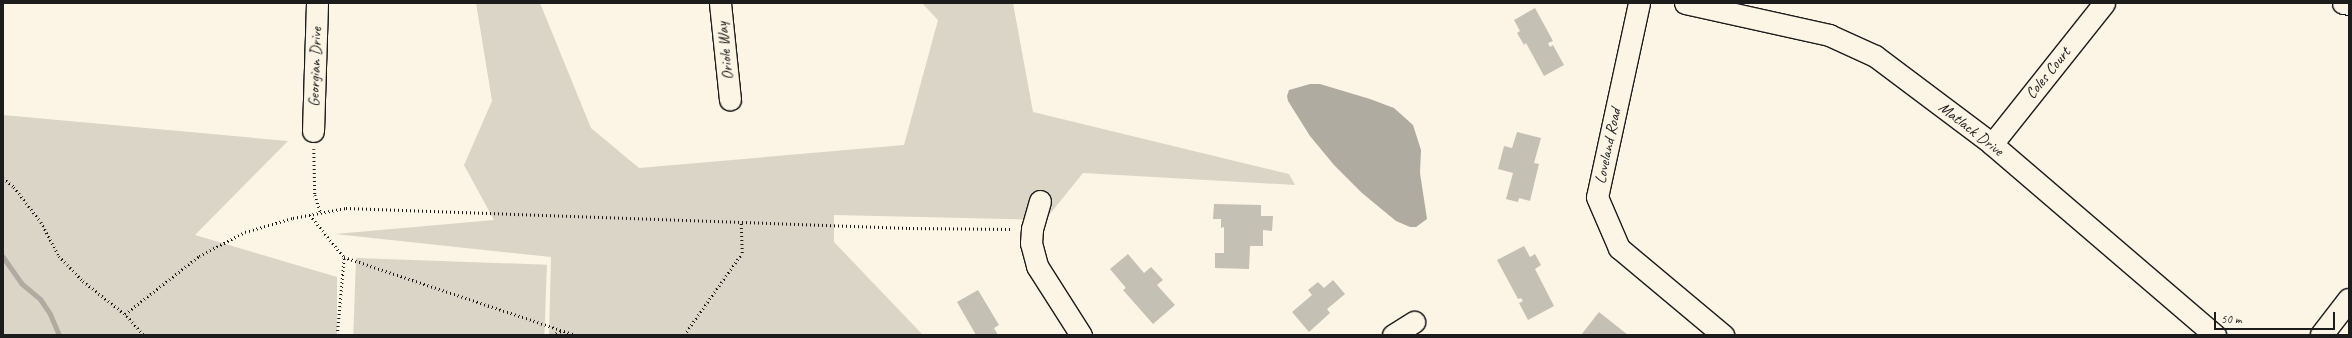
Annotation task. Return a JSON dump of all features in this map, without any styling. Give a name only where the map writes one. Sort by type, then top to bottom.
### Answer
[{"type":"main road","points":[[2322,335],[2349,300]]},
{"type":"street","name":"Georgian Drive","points":[[313,131],[317,3]]},
{"type":"street","name":"Oriole Way","points":[[720,3],[730,98]]},
{"type":"street","name":"Loveland Road","points":[[1639,3],[1597,197],[1619,248],[1723,335]]},
{"type":"street","name":"Matlack Drive","points":[[1685,3],[1836,38],[1875,56],[1992,144],[2215,335]]},
{"type":"street","name":"Coles Court","points":[[1992,144],[2104,3]]},
{"type":"street","points":[[2343,3],[2349,4]]},
{"type":"street","points":[[1040,201],[1032,229],[1031,244],[1037,266],[1081,335]]},
{"type":"street","points":[[1393,335],[1414,322]]},
{"type":"path","points":[[313,131],[315,195],[320,213]]},
{"type":"path","points":[[3,178],[14,187],[41,222],[60,256],[83,280],[125,314],[142,335]]},
{"type":"path","points":[[125,314],[200,256],[245,232],[310,215],[346,208],[741,222],[1032,229]]},
{"type":"path","points":[[310,215],[344,257],[576,335]]},
{"type":"path","points":[[684,335],[742,254],[741,222]]},
{"type":"path","points":[[337,335],[344,257]]},
{"type":"path","points":[[552,335],[561,330]]},
{"type":"shaded area","points":[[476,3],[540,3],[591,128],[639,168],[904,145],[938,20],[922,3],[1013,3],[1033,112],[1289,174],[1295,185],[1083,173],[1045,220],[834,215],[834,242],[923,335],[549,335],[551,257],[335,234],[494,220],[464,165],[492,101]]},
{"type":"shaded area","points":[[1310,84],[1320,84],[1394,108],[1413,125],[1421,150],[1420,173],[1427,219],[1416,227],[1410,227],[1396,221],[1362,193],[1334,165],[1310,136],[1288,101],[1287,96],[1289,90]]},
{"type":"shaded area","points":[[3,115],[288,141],[195,235],[337,277],[337,335],[3,335]]},
{"type":"shaded area","points":[[356,258],[547,265],[544,335],[353,335]]},
{"type":"building","points":[[1535,8],[1553,41],[1548,43],[1550,47],[1553,45],[1564,65],[1544,76],[1526,43],[1524,45],[1517,33],[1520,31],[1514,20]]},
{"type":"building","points":[[1517,132],[1541,138],[1534,163],[1539,164],[1530,201],[1519,198],[1518,202],[1506,199],[1513,173],[1498,169],[1504,146],[1512,148]]},
{"type":"building","points":[[1214,204],[1261,205],[1261,216],[1273,216],[1272,231],[1263,230],[1263,246],[1250,246],[1249,269],[1215,268],[1215,253],[1224,253],[1224,227],[1221,228],[1221,219],[1213,219]]},
{"type":"building","points":[[1524,246],[1530,257],[1535,254],[1541,265],[1535,269],[1554,306],[1528,320],[1519,303],[1523,301],[1521,298],[1518,299],[1497,260]]},
{"type":"building","points":[[1128,254],[1144,273],[1151,267],[1163,280],[1157,285],[1175,305],[1153,324],[1123,290],[1126,288],[1110,269]]},
{"type":"building","points":[[1333,280],[1345,294],[1327,309],[1330,313],[1309,332],[1292,312],[1312,295],[1308,290],[1318,282],[1324,288]]},
{"type":"building","points":[[978,290],[999,325],[994,328],[998,335],[976,335],[957,302]]},
{"type":"building","points":[[1599,312],[1628,335],[1581,335]]},
{"type":"waterway","points":[[3,257],[21,283],[40,299],[50,314],[59,335]]}]
